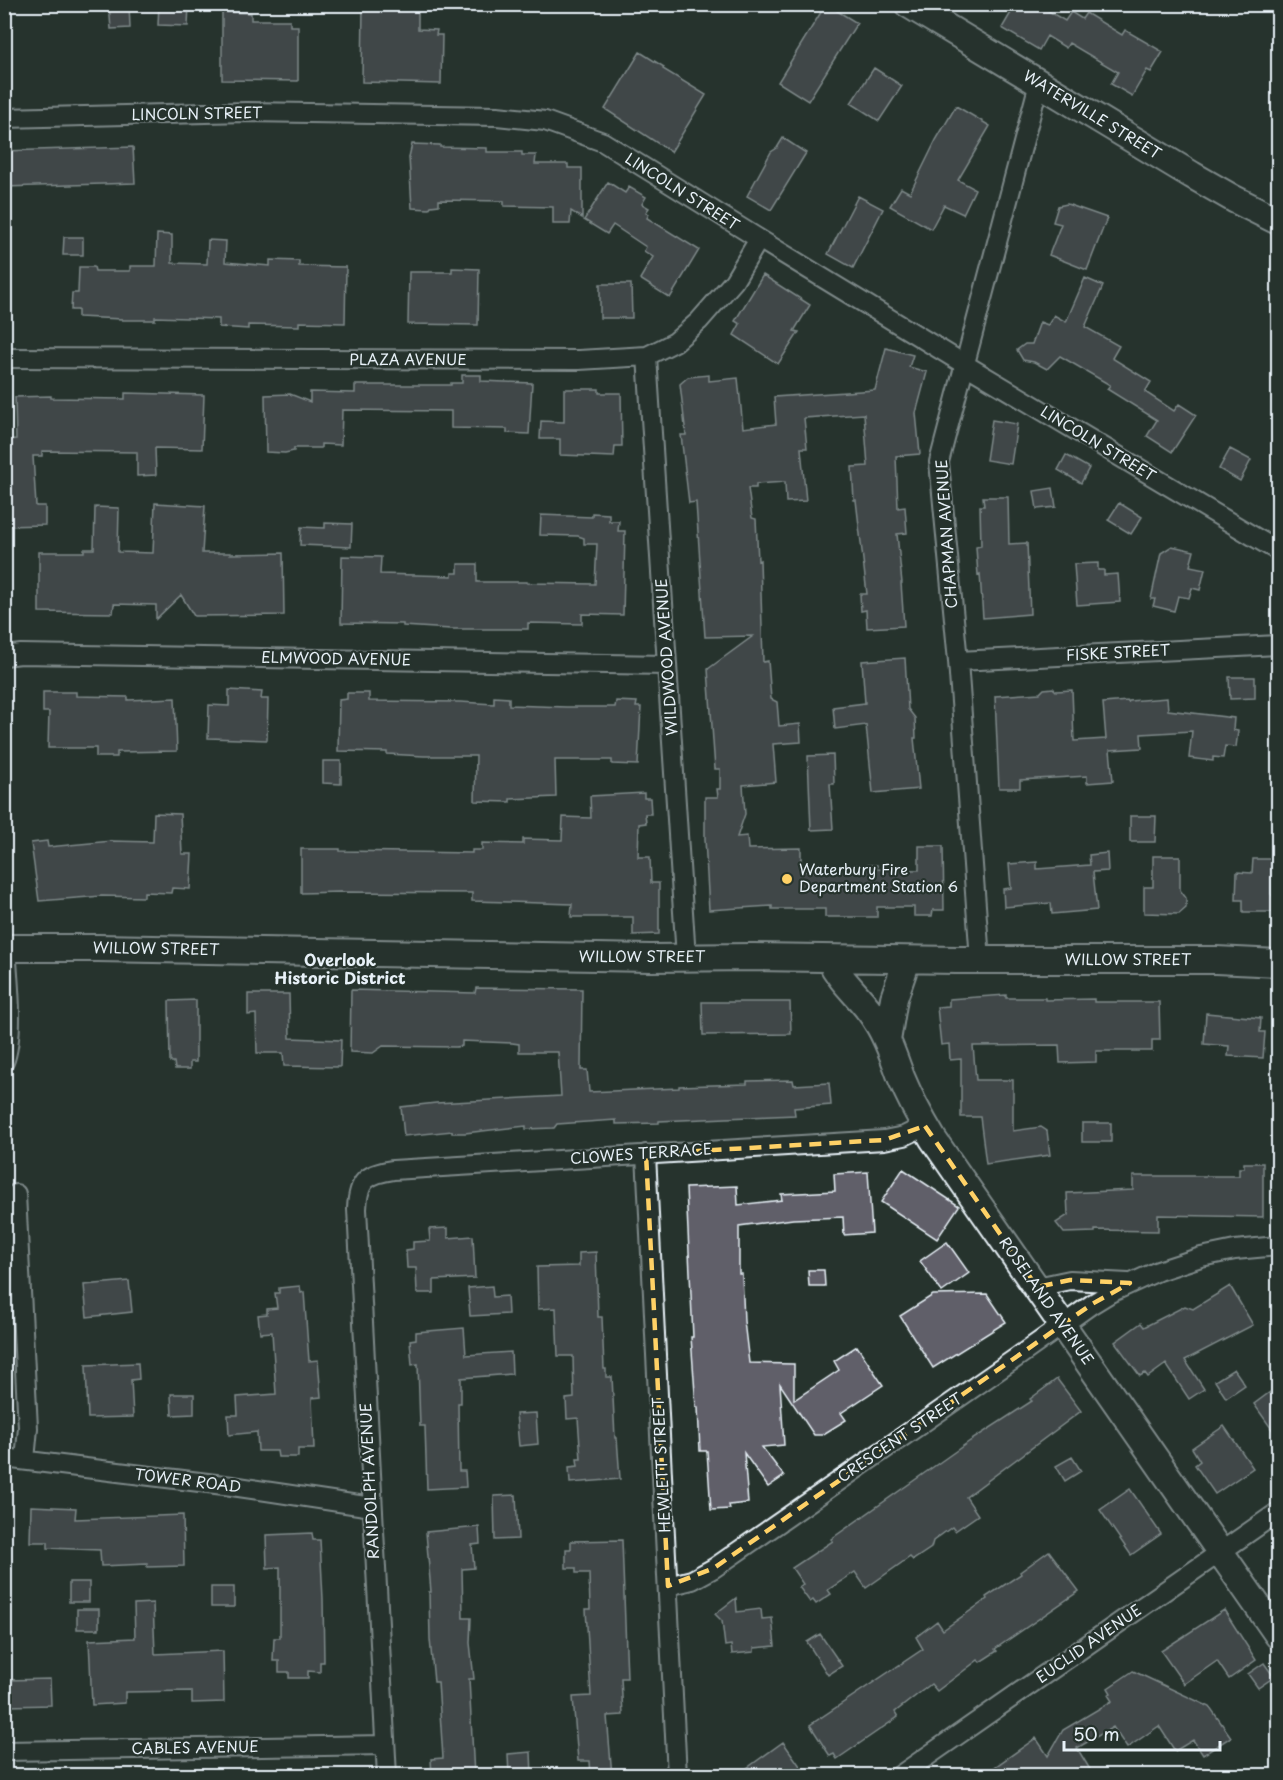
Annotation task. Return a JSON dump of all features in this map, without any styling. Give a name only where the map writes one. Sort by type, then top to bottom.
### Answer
[{"type":"street","name":"WATERVILLE STREET","points":[[908,4],[1192,175],[1278,221]]},
{"type":"street","name":"CHAPMAN AVENUE","points":[[980,960],[958,661],[939,462],[1039,83]]},
{"type":"street","name":"LINCOLN STREET","points":[[4,118],[246,112],[497,116],[545,121],[603,142],[964,364],[1278,551]]},
{"type":"street","name":"PLAZA AVENUE","points":[[4,358],[579,360],[647,356],[675,342],[699,321],[734,281],[759,239]]},
{"type":"street","name":"WILDWOOD AVENUE","points":[[647,356],[686,958]]},
{"type":"street","name":"FISKE STREET","points":[[958,661],[1278,645]]},
{"type":"street","name":"ELMWOOD AVENUE","points":[[4,656],[56,654],[667,665]]},
{"type":"street","name":"WILLOW STREET","points":[[5,948],[830,960],[1216,960],[1278,963]]},
{"type":"street","points":[[4,1062],[9,1045],[10,1028],[5,948]]},
{"type":"street","name":"ROSELAND AVENUE","points":[[830,960],[839,976],[871,1011],[925,1126],[1278,1635]]},
{"type":"street","points":[[887,1041],[894,998],[907,960]]},
{"type":"street","name":"CLOWES TERRACE","points":[[360,1186],[368,1177],[393,1170],[884,1140],[904,1136],[925,1126]]},
{"type":"street","name":"HEWLETT STREET","points":[[646,1154],[677,1776]]},
{"type":"street","name":"RANDOLPH AVENUE","points":[[360,1186],[357,1209],[387,1776]]},
{"type":"street","points":[[16,1194],[28,1428],[25,1460]]},
{"type":"street","name":"CRESCENT STREET","points":[[668,1586],[692,1580],[714,1568],[1092,1304],[1130,1283],[1201,1257],[1235,1250],[1278,1246]]},
{"type":"street","name":"CRESCENT STREET","points":[[1036,1287],[1070,1280],[1130,1283]]},
{"type":"street","name":"TOWER ROAD","points":[[4,1458],[232,1486],[372,1507]]},
{"type":"street","name":"EUCLID AVENUE","points":[[899,1776],[1278,1512]]},
{"type":"street","name":"CABLES AVENUE","points":[[4,1750],[385,1745]]},
{"type":"highlighted area","points":[[925,1126],[1037,1287],[1070,1280],[1130,1283],[1092,1304],[714,1568],[668,1586],[646,1154],[884,1140]]},
{"type":"building","points":[[109,4],[129,4],[130,28],[111,29]]},
{"type":"building","points":[[159,4],[189,4],[188,26],[158,25]]},
{"type":"building","points":[[363,4],[418,4],[418,29],[437,30],[436,35],[442,35],[441,84],[362,82]]},
{"type":"building","points":[[826,4],[857,23],[808,101],[778,82]]},
{"type":"building","points":[[1016,4],[1037,4],[1065,21],[1071,12],[1082,19],[1086,13],[1122,35],[1125,30],[1163,52],[1151,72],[1147,70],[1132,96],[1111,84],[1118,72],[1069,43],[1066,48],[1047,36],[1039,50],[1002,28]]},
{"type":"building","points":[[222,12],[251,13],[251,20],[290,20],[290,26],[298,26],[298,81],[222,80]]},
{"type":"building","points":[[640,52],[706,95],[671,152],[605,109]]},
{"type":"building","points":[[874,68],[902,86],[879,121],[851,103]]},
{"type":"building","points":[[956,106],[990,126],[958,180],[975,189],[963,214],[944,205],[931,229],[890,206],[901,188],[910,193]]},
{"type":"building","points":[[783,138],[806,153],[771,210],[747,196],[771,152],[777,148]]},
{"type":"building","points":[[412,144],[487,148],[487,152],[522,152],[522,155],[536,155],[535,164],[568,164],[568,168],[582,168],[582,218],[571,211],[570,224],[553,224],[553,207],[504,206],[504,201],[439,200],[439,205],[431,206],[429,209],[412,208],[409,157]]},
{"type":"building","points":[[133,147],[135,183],[4,187],[4,151]]},
{"type":"building","points":[[608,182],[625,193],[629,187],[646,197],[642,204],[649,208],[646,212],[649,214],[647,218],[699,250],[670,298],[640,279],[653,257],[644,251],[646,247],[613,225],[607,234],[584,220]]},
{"type":"building","points":[[858,196],[883,209],[853,268],[828,254]]},
{"type":"building","points":[[1067,204],[1107,218],[1087,270],[1049,255],[1061,224],[1053,222],[1058,206]]},
{"type":"building","points":[[157,234],[172,235],[172,263],[207,264],[208,240],[226,241],[225,262],[270,266],[270,260],[299,261],[299,266],[346,267],[345,323],[299,322],[299,326],[248,325],[248,329],[219,327],[219,319],[155,317],[155,320],[122,320],[78,317],[78,310],[71,310],[72,293],[78,293],[79,267],[94,267],[95,271],[130,271],[130,266],[156,266]]},
{"type":"building","points":[[64,237],[83,237],[83,255],[63,255]]},
{"type":"building","points":[[452,268],[479,269],[478,325],[408,324],[409,272],[452,272]]},
{"type":"building","points":[[763,275],[810,305],[794,331],[799,332],[778,364],[734,335],[740,324],[735,321]]},
{"type":"building","points":[[1085,278],[1103,286],[1085,327],[1119,346],[1112,358],[1151,382],[1145,392],[1174,411],[1179,404],[1196,415],[1172,452],[1147,436],[1157,420],[1107,389],[1110,385],[1060,356],[1047,369],[1034,362],[1023,360],[1017,350],[1025,344],[1032,344],[1040,322],[1048,325],[1054,315],[1066,322]]},
{"type":"building","points":[[600,284],[631,284],[632,318],[600,318]]},
{"type":"building","points":[[886,348],[913,355],[909,367],[927,372],[916,413],[920,454],[896,456],[898,508],[905,507],[907,533],[897,534],[904,626],[867,628],[866,610],[861,611],[860,594],[867,594],[856,500],[854,500],[852,467],[868,466],[864,414],[804,418],[807,448],[801,448],[806,501],[786,502],[785,482],[756,484],[756,488],[748,488],[752,518],[756,519],[758,561],[760,560],[763,662],[768,661],[771,699],[777,702],[779,726],[800,724],[801,742],[773,744],[776,782],[743,785],[745,814],[737,837],[747,836],[748,849],[801,848],[801,871],[856,871],[856,865],[877,865],[877,869],[919,870],[919,846],[943,846],[944,910],[933,910],[932,916],[914,916],[914,907],[877,907],[877,917],[825,917],[825,909],[772,909],[772,906],[709,910],[705,797],[718,797],[720,769],[715,769],[708,669],[753,636],[705,637],[696,502],[689,503],[681,435],[686,435],[680,384],[688,377],[709,375],[709,381],[738,378],[743,428],[776,424],[774,397],[875,390]]},
{"type":"building","points":[[462,375],[481,375],[481,381],[532,383],[529,434],[507,433],[507,429],[451,428],[451,411],[342,410],[341,445],[321,444],[321,448],[294,448],[294,451],[285,453],[266,452],[265,395],[290,394],[310,402],[310,392],[355,393],[355,385],[451,385],[451,383],[462,383]]},
{"type":"building","points":[[564,389],[599,389],[599,393],[621,393],[622,446],[615,446],[614,457],[560,455],[560,439],[540,439],[541,421],[564,422]]},
{"type":"building","points":[[125,393],[204,395],[202,449],[155,448],[156,475],[137,476],[137,452],[42,451],[42,456],[33,456],[36,506],[45,506],[45,525],[4,526],[4,440],[16,439],[15,397],[125,399]]},
{"type":"building","points":[[992,420],[1017,424],[1011,464],[986,460]]},
{"type":"building","points":[[1230,449],[1251,460],[1240,481],[1219,469]]},
{"type":"building","points":[[1066,455],[1089,468],[1081,483],[1058,470]]},
{"type":"building","points":[[1053,488],[1056,507],[1037,509],[1034,491]]},
{"type":"building","points":[[983,497],[1008,497],[1009,544],[1027,543],[1030,614],[983,618],[976,547],[981,546],[980,506],[984,506]]},
{"type":"building","points":[[155,503],[205,506],[202,553],[283,553],[284,615],[194,616],[181,595],[156,619],[156,605],[114,604],[113,613],[39,612],[39,552],[84,552],[84,549],[94,549],[95,507],[119,508],[118,552],[153,553]]},
{"type":"building","points":[[1119,503],[1142,517],[1131,534],[1108,520]]},
{"type":"building","points":[[592,513],[609,514],[609,521],[619,521],[618,531],[625,531],[623,615],[582,614],[582,624],[528,623],[528,629],[451,629],[403,626],[403,624],[341,623],[342,556],[381,557],[380,574],[452,576],[452,573],[458,573],[458,564],[477,564],[477,582],[595,584],[597,544],[584,544],[584,538],[578,536],[540,535],[541,515],[592,517]]},
{"type":"building","points":[[325,523],[352,524],[351,547],[300,545],[301,527],[325,528]]},
{"type":"building","points":[[1172,546],[1194,551],[1190,566],[1205,569],[1200,590],[1192,588],[1189,598],[1178,596],[1174,611],[1153,606],[1155,599],[1151,599],[1161,553]]},
{"type":"building","points":[[1098,563],[1098,570],[1104,570],[1104,575],[1118,574],[1120,602],[1077,605],[1074,564]]},
{"type":"building","points":[[905,658],[908,709],[915,718],[916,738],[914,738],[919,789],[873,793],[866,725],[835,729],[833,707],[865,703],[862,661]]},
{"type":"building","points":[[1229,677],[1255,677],[1255,698],[1230,699]]},
{"type":"building","points":[[1053,688],[1056,691],[1072,690],[1074,741],[1106,739],[1103,703],[1128,701],[1128,703],[1129,701],[1167,698],[1168,710],[1234,718],[1233,730],[1238,731],[1236,747],[1225,746],[1223,758],[1213,757],[1213,761],[1189,758],[1192,731],[1141,734],[1142,748],[1110,750],[1113,781],[1087,783],[1087,776],[1020,780],[1020,788],[999,788],[995,696],[1040,693],[1044,689]]},
{"type":"building","points":[[229,690],[262,692],[261,699],[268,699],[267,740],[208,738],[209,705],[229,706]]},
{"type":"building","points":[[43,692],[76,692],[76,696],[128,697],[128,700],[175,698],[177,751],[117,752],[117,757],[96,757],[96,748],[48,748],[49,712],[43,712]]},
{"type":"building","points":[[347,693],[369,693],[369,701],[494,704],[494,697],[509,698],[509,705],[566,707],[615,707],[616,701],[637,702],[636,707],[641,707],[638,765],[612,764],[612,760],[555,760],[556,797],[510,799],[510,802],[475,801],[476,756],[424,756],[387,754],[387,752],[338,751],[339,700],[347,699]]},
{"type":"building","points":[[833,755],[834,784],[830,784],[833,829],[811,830],[808,756]]},
{"type":"building","points":[[323,761],[341,761],[341,784],[323,783]]},
{"type":"building","points":[[644,793],[644,798],[650,798],[651,814],[645,814],[646,823],[639,824],[638,857],[650,857],[651,883],[659,883],[659,934],[633,935],[633,917],[571,917],[572,904],[472,901],[472,893],[301,893],[301,849],[472,853],[472,850],[482,850],[482,843],[523,844],[523,839],[562,840],[563,817],[591,818],[590,796]]},
{"type":"building","points":[[154,813],[180,814],[182,854],[192,854],[190,889],[172,888],[171,893],[144,892],[144,897],[102,896],[39,901],[31,843],[47,841],[48,847],[112,841],[153,842]]},
{"type":"building","points":[[1130,816],[1156,816],[1155,842],[1130,842]]},
{"type":"building","points":[[1107,853],[1108,871],[1093,872],[1097,910],[1052,914],[1051,903],[1004,907],[1003,889],[1011,888],[1009,864],[1037,862],[1037,869],[1090,865],[1089,855]]},
{"type":"building","points":[[1153,856],[1180,856],[1180,890],[1186,898],[1186,908],[1179,914],[1144,913],[1144,887],[1153,887]]},
{"type":"building","points":[[1253,859],[1271,859],[1271,894],[1276,901],[1276,912],[1243,912],[1243,900],[1236,900],[1237,872],[1252,873]]},
{"type":"building","points":[[476,988],[582,989],[581,1070],[587,1070],[589,1092],[793,1080],[794,1085],[829,1083],[831,1105],[794,1108],[795,1115],[659,1121],[659,1123],[616,1124],[616,1120],[557,1124],[554,1128],[526,1129],[526,1126],[465,1133],[452,1133],[452,1131],[404,1136],[401,1107],[561,1096],[558,1052],[519,1052],[519,1044],[462,1041],[462,1046],[456,1047],[383,1046],[373,1053],[350,1052],[351,990],[475,993]]},
{"type":"building","points":[[248,994],[289,994],[290,1038],[341,1040],[340,1067],[284,1066],[283,1053],[257,1053],[256,1014],[248,1015]]},
{"type":"building","points":[[1006,995],[1006,998],[1045,998],[1045,1000],[1094,999],[1094,1002],[1159,1002],[1160,1040],[1152,1040],[1152,1051],[1096,1051],[1096,1062],[1060,1063],[1059,1045],[973,1046],[976,1080],[1013,1080],[1013,1131],[1041,1127],[1047,1131],[1050,1155],[986,1164],[980,1117],[961,1117],[961,1059],[950,1060],[949,1044],[941,1045],[937,1007],[949,1006],[949,999]]},
{"type":"building","points":[[196,1000],[196,1062],[190,1062],[190,1069],[175,1069],[174,1062],[170,1062],[169,1001]]},
{"type":"building","points":[[702,1002],[790,1002],[791,1034],[703,1035]]},
{"type":"building","points":[[1206,1013],[1261,1018],[1260,1032],[1265,1032],[1263,1058],[1228,1056],[1229,1046],[1204,1044]]},
{"type":"building","points":[[1082,1123],[1111,1123],[1111,1142],[1082,1142]]},
{"type":"building","points":[[1244,1163],[1263,1163],[1263,1217],[1158,1215],[1158,1231],[1095,1230],[1095,1232],[1064,1233],[1056,1223],[1068,1215],[1067,1193],[1133,1190],[1133,1176],[1239,1176],[1239,1168],[1244,1168]]},
{"type":"building","points":[[903,1169],[959,1206],[937,1239],[881,1202]]},
{"type":"building","points":[[868,1172],[872,1233],[844,1235],[843,1217],[793,1219],[739,1226],[739,1274],[742,1274],[749,1363],[794,1364],[794,1400],[839,1370],[834,1361],[857,1346],[883,1385],[841,1413],[846,1420],[822,1435],[814,1435],[780,1384],[784,1445],[762,1447],[784,1476],[768,1487],[744,1453],[748,1503],[729,1505],[730,1509],[711,1510],[707,1451],[700,1451],[698,1407],[696,1407],[691,1337],[693,1337],[686,1188],[737,1186],[738,1205],[782,1200],[781,1194],[835,1191],[834,1174]]},
{"type":"building","points":[[448,1228],[448,1238],[473,1236],[475,1278],[434,1280],[434,1293],[417,1293],[416,1268],[407,1268],[406,1250],[413,1249],[413,1242],[430,1241],[429,1229]]},
{"type":"building","points":[[947,1242],[969,1273],[942,1292],[920,1261]]},
{"type":"building","points":[[596,1252],[598,1317],[602,1317],[604,1369],[606,1369],[606,1377],[612,1377],[620,1479],[570,1483],[569,1467],[578,1466],[577,1459],[581,1459],[578,1418],[567,1419],[566,1399],[574,1398],[573,1356],[558,1356],[556,1308],[538,1309],[537,1267],[579,1266],[579,1253]]},
{"type":"building","points":[[808,1270],[824,1270],[825,1286],[809,1286]]},
{"type":"building","points":[[129,1281],[132,1312],[87,1317],[84,1285]]},
{"type":"building","points":[[300,1286],[301,1293],[304,1292],[309,1361],[318,1360],[321,1397],[312,1398],[314,1449],[298,1449],[298,1457],[278,1457],[277,1451],[258,1451],[257,1432],[229,1435],[228,1415],[238,1415],[237,1397],[276,1394],[272,1332],[260,1333],[258,1315],[267,1314],[267,1309],[277,1308],[275,1293],[279,1293],[279,1288]]},
{"type":"building","points":[[492,1286],[493,1297],[507,1296],[508,1314],[470,1316],[468,1288]]},
{"type":"building","points":[[1230,1286],[1253,1325],[1185,1360],[1204,1389],[1189,1399],[1166,1364],[1148,1377],[1145,1373],[1140,1376],[1115,1342],[1141,1323],[1144,1327],[1185,1306],[1193,1309]]},
{"type":"building","points":[[987,1294],[1006,1322],[933,1368],[900,1316],[933,1295]]},
{"type":"building","points":[[464,1328],[466,1355],[511,1352],[512,1374],[461,1378],[461,1403],[458,1403],[459,1471],[465,1471],[466,1487],[427,1489],[425,1426],[420,1426],[418,1364],[412,1365],[410,1340],[416,1339],[416,1332]]},
{"type":"building","points":[[138,1363],[139,1379],[131,1380],[133,1417],[88,1418],[86,1365]]},
{"type":"building","points":[[1234,1369],[1245,1385],[1226,1398],[1215,1381]]},
{"type":"building","points":[[1057,1379],[1081,1411],[966,1497],[978,1515],[955,1531],[952,1527],[933,1541],[931,1548],[913,1560],[910,1557],[866,1588],[855,1572],[828,1590],[831,1594],[816,1604],[813,1600],[810,1602],[799,1587],[803,1584],[792,1568],[833,1541],[831,1539],[970,1441],[1032,1401],[1030,1399]]},
{"type":"building","points":[[1270,1392],[1278,1404],[1278,1438],[1254,1404]]},
{"type":"building","points":[[171,1394],[194,1394],[194,1414],[172,1415]]},
{"type":"building","points":[[536,1413],[538,1444],[519,1446],[516,1414]]},
{"type":"building","points":[[1224,1426],[1253,1468],[1215,1494],[1195,1465],[1200,1461],[1192,1448]]},
{"type":"building","points":[[1072,1457],[1081,1471],[1065,1481],[1056,1466]]},
{"type":"building","points":[[1130,1489],[1161,1534],[1131,1555],[1100,1510]]},
{"type":"building","points":[[516,1495],[518,1539],[495,1540],[494,1496]]},
{"type":"building","points":[[31,1506],[76,1508],[75,1519],[183,1515],[184,1566],[147,1567],[147,1564],[101,1566],[100,1550],[48,1548],[48,1542],[30,1542]]},
{"type":"building","points":[[479,1527],[480,1544],[472,1545],[474,1568],[462,1569],[463,1618],[471,1618],[470,1643],[474,1679],[469,1679],[474,1776],[432,1776],[431,1759],[443,1758],[438,1682],[434,1682],[430,1639],[429,1592],[431,1592],[426,1532]]},
{"type":"building","points":[[312,1533],[313,1540],[320,1540],[324,1662],[320,1662],[320,1672],[308,1671],[308,1678],[289,1678],[289,1672],[279,1672],[279,1661],[273,1661],[274,1638],[280,1638],[280,1567],[267,1568],[266,1535]]},
{"type":"building","points":[[622,1540],[627,1678],[621,1678],[623,1715],[607,1716],[612,1776],[591,1776],[590,1761],[578,1761],[573,1697],[591,1696],[586,1609],[590,1609],[589,1573],[576,1573],[576,1568],[566,1568],[566,1549],[571,1549],[571,1541]]},
{"type":"building","points":[[1049,1551],[1079,1591],[995,1649],[997,1651],[980,1662],[978,1660],[937,1691],[931,1684],[895,1712],[898,1717],[837,1759],[834,1754],[830,1756],[810,1725],[923,1649],[916,1637],[937,1621],[943,1630]]},
{"type":"building","points":[[69,1582],[89,1582],[89,1602],[69,1602]]},
{"type":"building","points":[[211,1587],[234,1587],[234,1607],[211,1607]]},
{"type":"building","points":[[736,1598],[737,1612],[761,1609],[762,1619],[772,1618],[775,1646],[754,1648],[754,1652],[732,1654],[731,1645],[725,1646],[722,1621],[715,1614]]},
{"type":"building","points":[[153,1603],[155,1654],[223,1651],[224,1702],[192,1703],[192,1691],[125,1692],[125,1703],[92,1705],[89,1640],[135,1638],[134,1604]]},
{"type":"building","points":[[77,1609],[99,1609],[99,1629],[77,1629]]},
{"type":"building","points":[[1224,1610],[1256,1660],[1229,1679],[1217,1661],[1184,1684],[1161,1651]]},
{"type":"building","points":[[820,1634],[842,1666],[828,1675],[807,1642]]},
{"type":"building","points":[[1264,1663],[1274,1677],[1258,1688],[1248,1674]]},
{"type":"building","points":[[1133,1671],[1210,1707],[1231,1737],[1203,1755],[1193,1740],[1175,1751],[1159,1726],[1127,1748],[1113,1727],[1077,1748],[1094,1776],[982,1776],[1036,1738],[1048,1756],[1063,1730],[1112,1701],[1108,1695],[1111,1693],[1108,1688]]},
{"type":"building","points":[[50,1679],[51,1705],[8,1706],[7,1680]]},
{"type":"building","points":[[783,1742],[807,1776],[736,1776]]},
{"type":"building","points":[[531,1752],[532,1776],[509,1776],[508,1754]]},
{"type":"place","name":"Waterbury Fire Department Station 6","points":[[787,879]]},
{"type":"district","name":"Overlook Historic District","points":[[340,969]]}]
